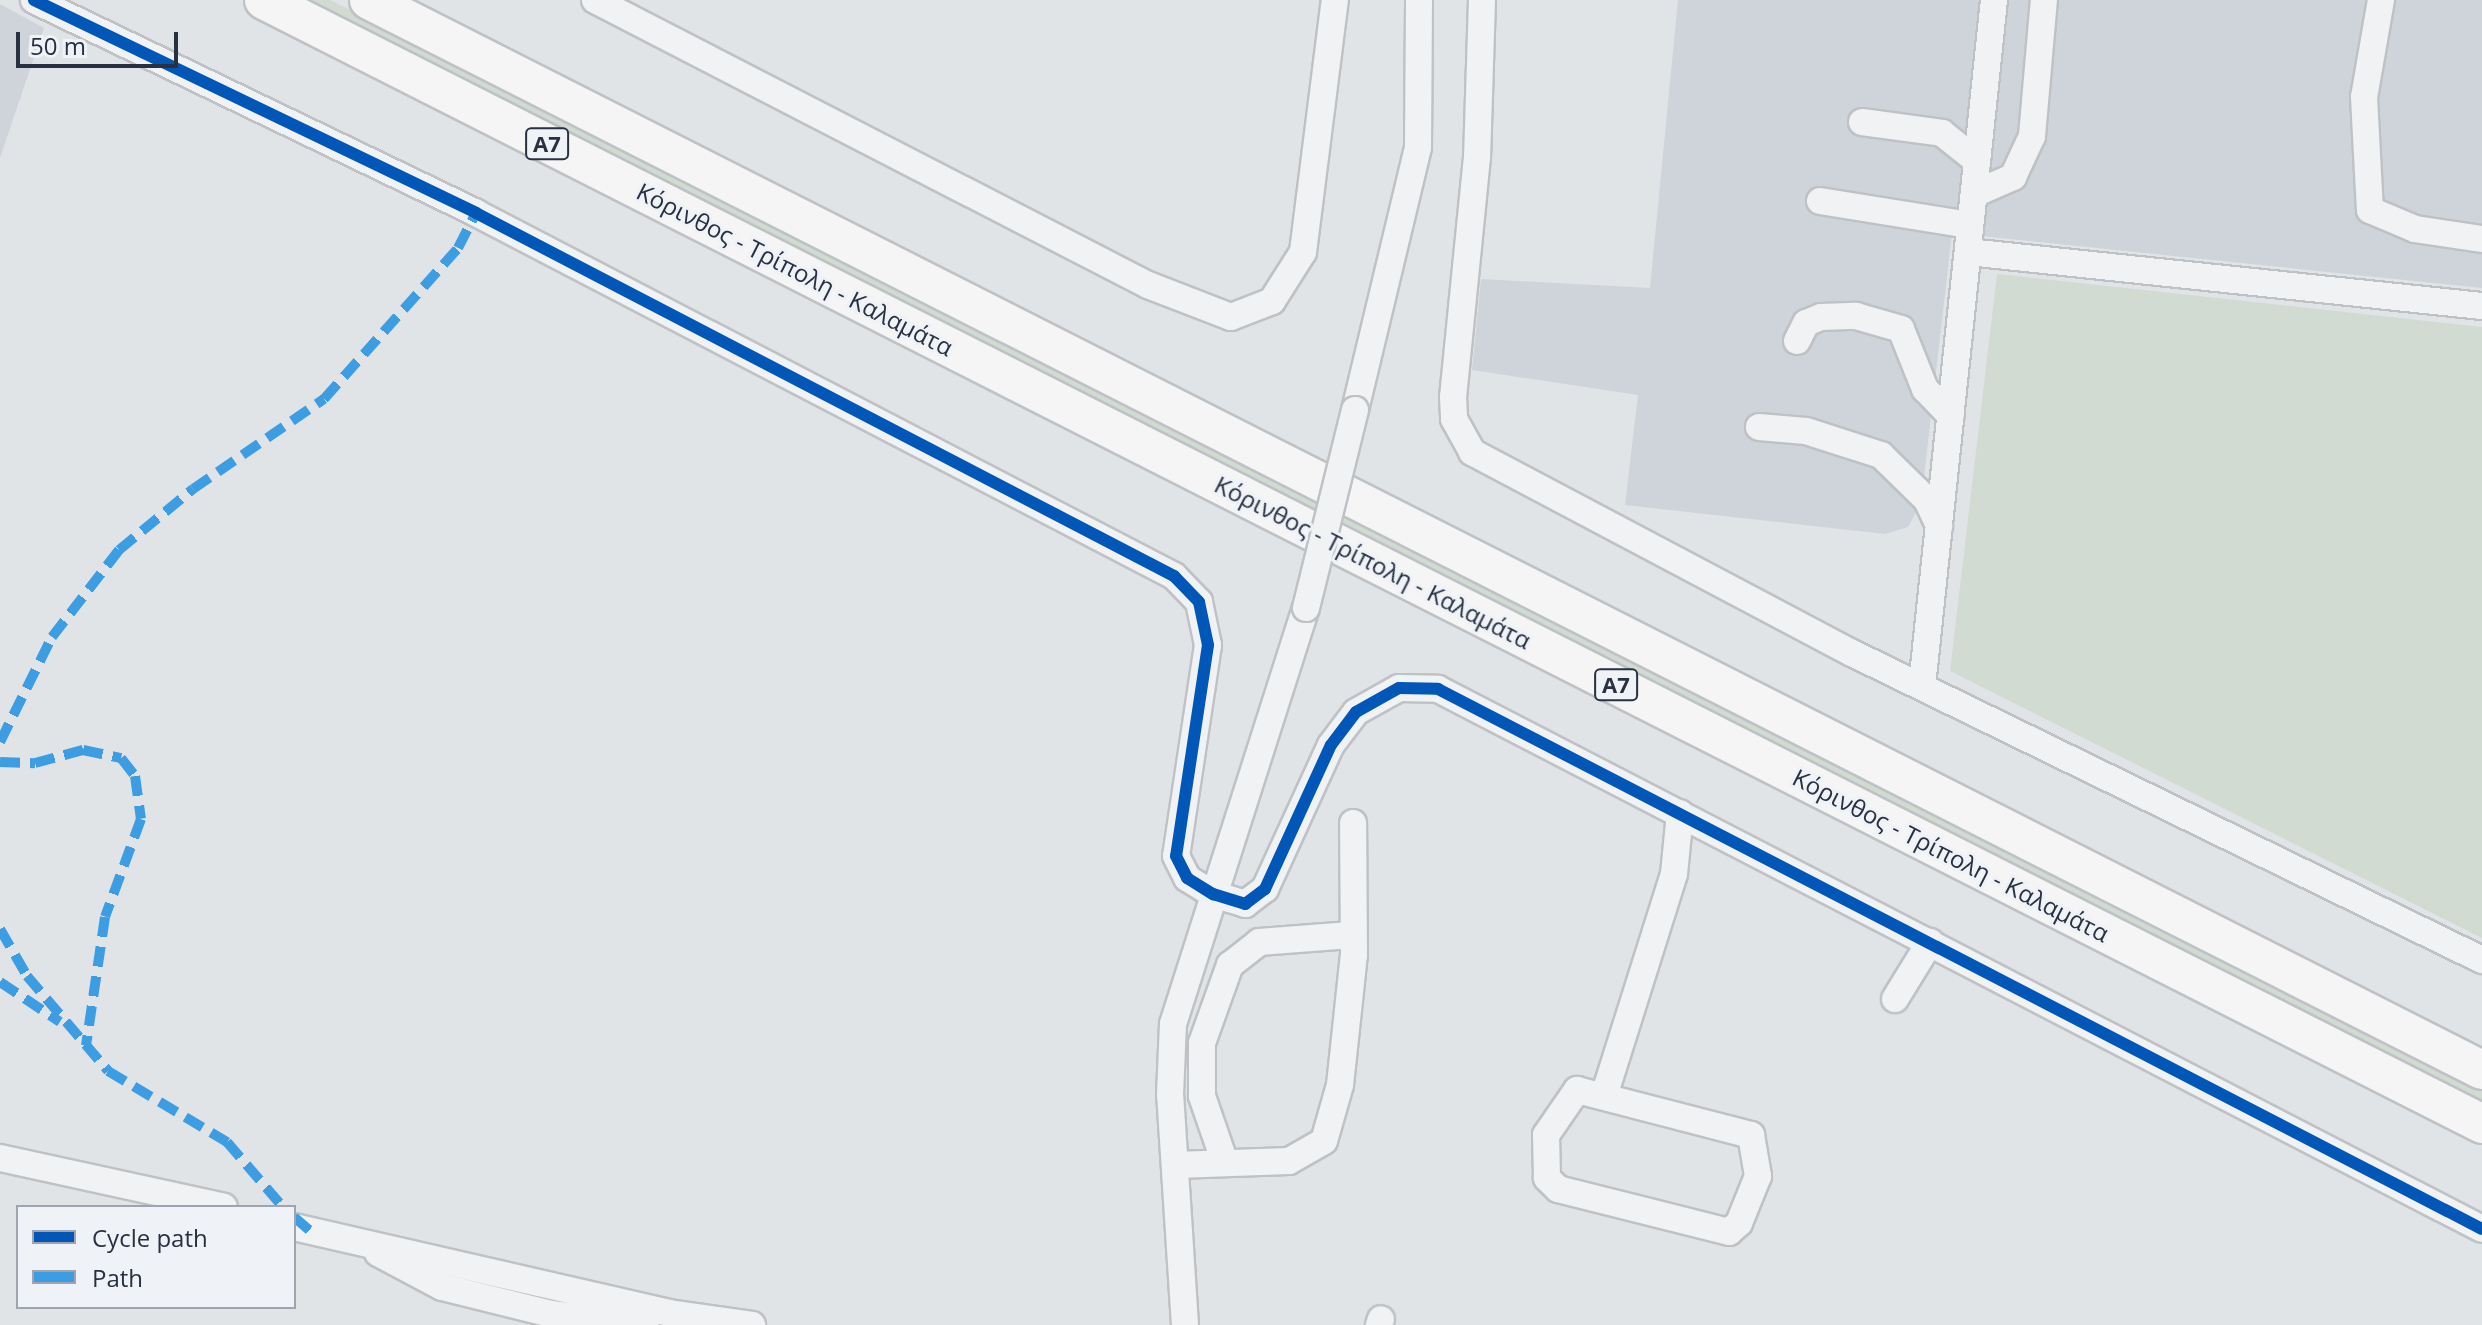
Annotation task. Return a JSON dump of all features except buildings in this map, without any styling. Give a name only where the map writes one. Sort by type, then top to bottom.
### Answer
[{"type":"highway","name":"Κόρινθος - Τρίπολη - Καλαμάτα","points":[[264,0],[2482,1124]]},
{"type":"highway","name":"Κόρινθος - Τρίπολη - Καλαμάτα","points":[[369,0],[2482,1070]]},
{"type":"highway","points":[[408,0],[514,73]]},
{"type":"highway","points":[[300,35],[346,42]]},
{"type":"street","points":[[34,0],[476,213],[1174,576],[1199,602],[1208,645],[1176,856],[1187,878],[1213,894],[1239,904],[1260,895],[1337,736],[1363,707],[1399,688],[1427,687],[1483,707],[1680,813],[2482,1229]]},
{"type":"street","points":[[595,0],[1148,285],[1231,317],[1272,301],[1303,252],[1335,0]]},
{"type":"street","points":[[1185,1325],[1176,1165],[1173,1024],[1213,894],[1261,767],[1306,608],[1416,162],[1419,0]]},
{"type":"street","points":[[1482,0],[1477,157],[1453,397],[1462,439],[1491,468],[1922,686],[2482,960]]},
{"type":"street","points":[[1922,686],[1994,0]]},
{"type":"street","points":[[1974,194],[2013,177],[2032,136],[2044,0]]},
{"type":"street","points":[[2381,0],[2364,97],[2370,210],[2415,229],[2482,239]]},
{"type":"street","points":[[1862,122],[1942,133],[1977,161]]},
{"type":"street","points":[[1820,201],[1970,225]]},
{"type":"street","points":[[1968,252],[2482,306]]},
{"type":"street","points":[[1797,341],[1821,317],[1873,319],[1901,329],[1925,389],[1951,416]]},
{"type":"street","points":[[1759,427],[1806,431],[1881,455],[1927,500],[1939,526]]},
{"type":"street","points":[[1604,1096],[1674,874],[1680,813]]},
{"type":"street","points":[[1176,1165],[1224,1160],[1289,1161],[1324,1141],[1340,1085],[1351,935],[1353,823]]},
{"type":"street","points":[[1224,1160],[1202,1096],[1202,1043],[1230,965],[1259,942],[1351,935]]},
{"type":"street","points":[[1895,999],[1930,942]]},
{"type":"street","points":[[1577,1090],[1604,1096],[1751,1135],[1758,1176],[1739,1223],[1729,1232],[1558,1189],[1544,1164],[1551,1122],[1577,1090]]},
{"type":"street","points":[[0,1158],[215,1205]]},
{"type":"street","points":[[296,1227],[699,1322],[752,1325]]},
{"type":"shaded area","points":[[305,0],[330,0],[508,89],[2482,1090],[2482,1103]]},
{"type":"shaded area","points":[[1678,0],[2482,0],[2482,288],[1952,233],[1921,503],[1908,527],[1885,534],[1625,505],[1638,395],[1472,370],[1481,279],[1650,288]]},
{"type":"shaded area","points":[[0,4],[44,28],[0,158]]},
{"type":"shaded area","points":[[1997,274],[2482,327],[2482,938],[1950,671]]},
{"type":"marked path","points":[[0,742],[52,637],[119,550],[193,489],[324,399],[458,248],[476,213]]},
{"type":"marked path","points":[[0,762],[35,763],[83,750],[121,758],[135,776],[141,819],[105,917],[86,1046]]},
{"type":"marked path","points":[[0,929],[27,976],[108,1071],[227,1142],[281,1205]]},
{"type":"marked path","points":[[0,982],[60,1022]]},
{"type":"marked path","points":[[296,1219],[311,1232]]},
{"type":"cycle path","points":[[34,0],[476,213],[1174,576],[1199,602],[1208,645],[1176,856],[1187,878],[1213,894],[1245,904],[1265,889],[1331,745],[1356,712],[1399,688],[1438,689],[2482,1229]]}]
